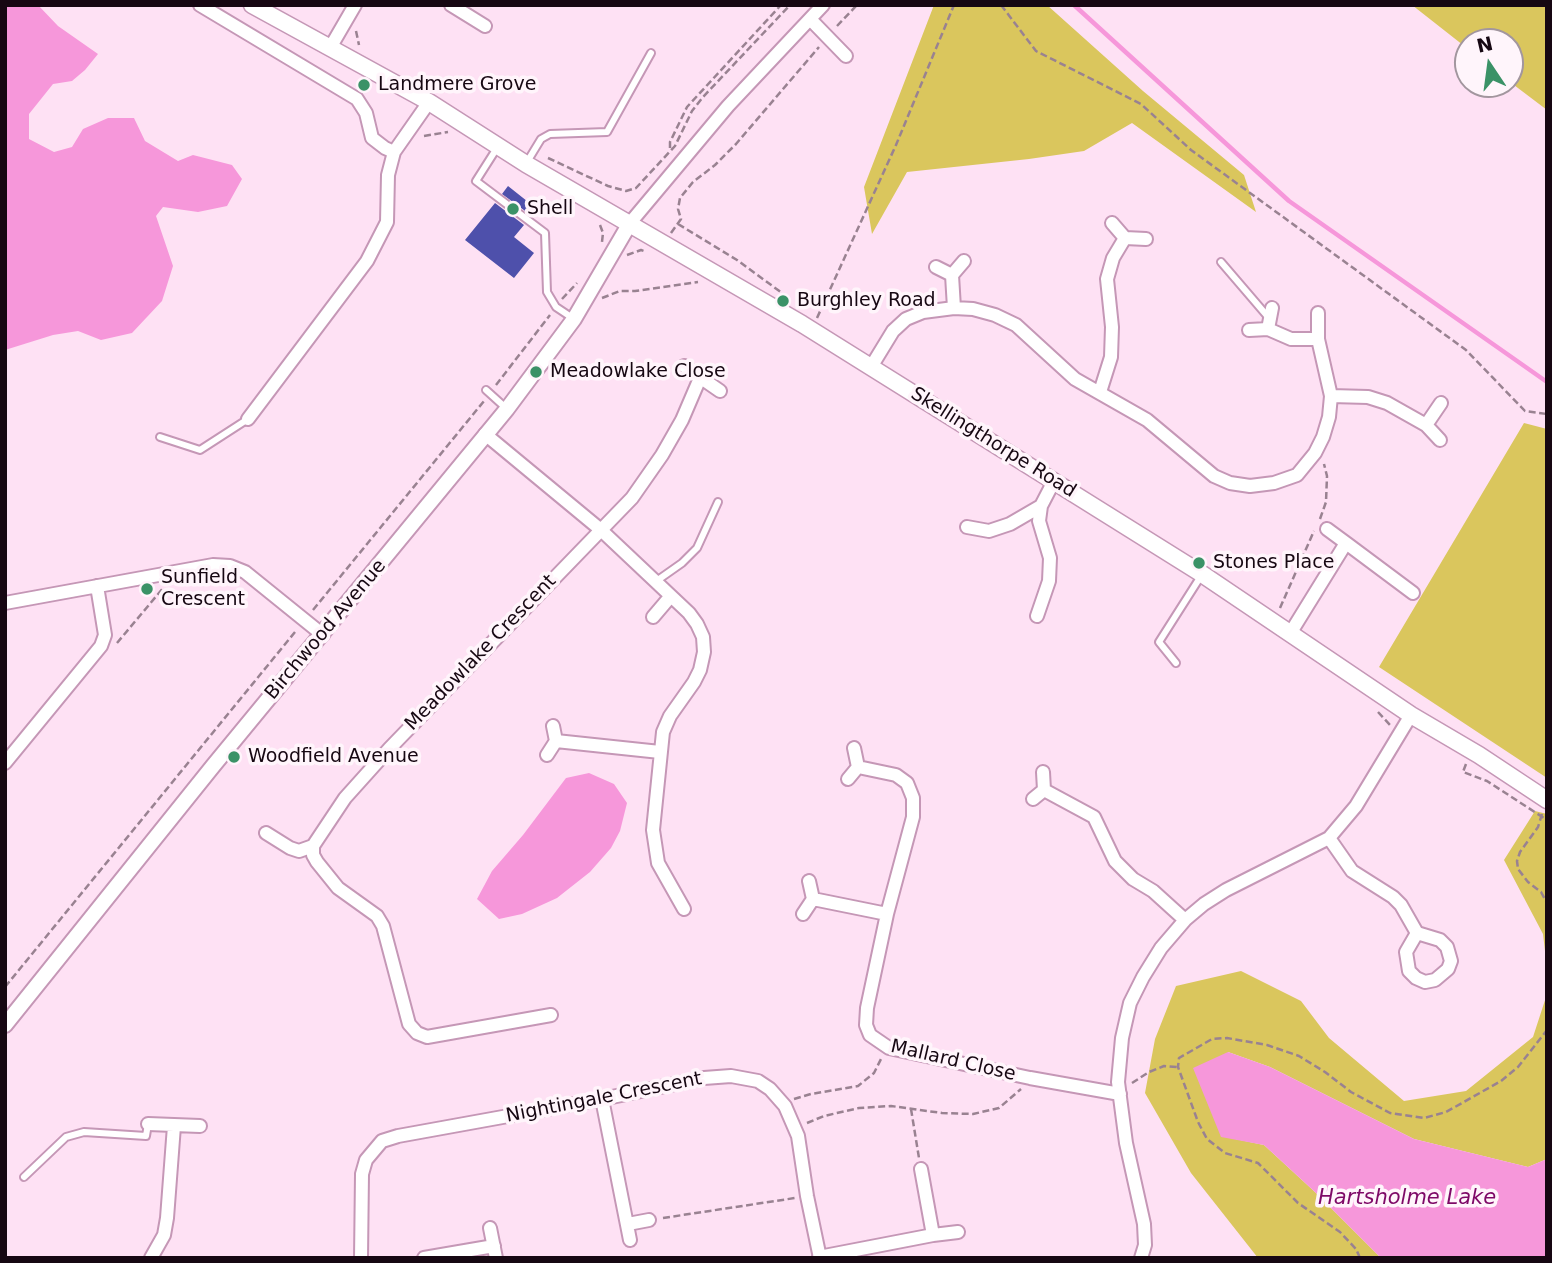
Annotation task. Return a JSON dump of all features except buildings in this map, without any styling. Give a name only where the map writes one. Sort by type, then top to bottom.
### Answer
[{"type":"main road","name":"Skellingthorpe Road","points":[[252,5],[429,102],[526,164],[811,330],[1202,574],[1412,715],[1547,800]]},
{"type":"street","points":[[201,5],[357,99],[366,113],[372,138],[394,152]]},
{"type":"street","points":[[330,48],[355,5]]},
{"type":"street","points":[[451,5],[485,26]]},
{"type":"street","points":[[630,223],[728,106],[823,5]]},
{"type":"street","points":[[810,19],[846,56]]},
{"type":"street","points":[[247,419],[367,261],[387,222],[388,174],[394,152],[429,102]]},
{"type":"street","name":"Birchwood Avenue","points":[[6,1021],[507,409],[574,319],[630,223]]},
{"type":"street","points":[[1112,223],[1125,238],[1146,239]]},
{"type":"street","points":[[1100,392],[1111,357],[1112,327],[1107,279],[1113,258],[1125,238]]},
{"type":"street","points":[[954,308],[952,275],[964,261]]},
{"type":"street","points":[[936,267],[952,275]]},
{"type":"street","points":[[871,367],[893,331],[906,320],[923,312],[954,308],[973,309],[995,315],[1016,325],[1075,379],[1147,420],[1214,476],[1230,483],[1251,486],[1297,475],[1315,453],[1326,427],[1331,396],[1318,340],[1318,313]]},
{"type":"street","points":[[1249,330],[1270,319],[1292,339],[1318,340]]},
{"type":"street","points":[[684,366],[720,391]]},
{"type":"street","name":"Meadowlake Crescent","points":[[313,846],[345,799],[389,750],[632,498],[682,420],[700,378]]},
{"type":"street","points":[[1331,396],[1368,397],[1387,403],[1426,425],[1440,440]]},
{"type":"street","points":[[1426,425],[1441,403]]},
{"type":"street","points":[[485,434],[601,530],[697,624],[703,637],[705,652],[694,682],[670,716],[663,732],[653,830],[658,863],[684,909]]},
{"type":"street","points":[[1037,616],[1049,580],[1050,558],[1039,521],[1041,506],[1054,481]]},
{"type":"street","points":[[967,527],[989,531],[1010,524],[1041,506]]},
{"type":"street","points":[[1327,529],[1413,593]]},
{"type":"street","points":[[1291,632],[1346,543]]},
{"type":"street","points":[[5,603],[213,565],[230,566],[245,572],[323,635]]},
{"type":"street","points":[[5,763],[101,646],[105,635],[97,586]]},
{"type":"street","points":[[653,617],[670,597]]},
{"type":"street","points":[[1141,1258],[1145,1245],[1144,1224],[1126,1143],[1119,1088],[1122,1038],[1130,1003],[1161,948],[1185,920],[1226,890],[1329,838],[1356,806],[1412,715]]},
{"type":"street","points":[[547,755],[556,741],[552,726]]},
{"type":"street","points":[[556,741],[660,752]]},
{"type":"street","points":[[848,779],[858,768],[854,748]]},
{"type":"street","name":"Mallard Close","points":[[858,768],[896,775],[907,783],[914,798],[913,817],[887,915],[867,1008],[866,1025],[870,1035],[889,1048],[1030,1079],[1119,1088]]},
{"type":"street","points":[[1044,772],[1044,790]]},
{"type":"street","points":[[1044,790],[1094,817],[1115,860],[1133,879],[1153,891],[1185,920]]},
{"type":"street","points":[[1033,799],[1044,790]]},
{"type":"street","points":[[266,833],[299,850],[313,846],[313,855],[317,862],[338,888],[377,916],[383,926],[409,1024],[417,1033],[427,1037],[551,1016]]},
{"type":"street","points":[[1329,838],[1352,871],[1401,905],[1417,933]]},
{"type":"street","points":[[803,914],[813,898],[809,881]]},
{"type":"street","points":[[813,898],[887,915]]},
{"type":"street","name":"Nightingale Crescent","points":[[361,1258],[362,1174],[366,1160],[382,1141],[704,1078],[730,1076],[758,1081],[770,1089],[785,1107],[798,1136],[819,1257]]},
{"type":"street","points":[[602,1099],[630,1240]]},
{"type":"street","points":[[148,1124],[200,1126]]},
{"type":"street","points":[[151,1258],[166,1226],[174,1126]]},
{"type":"street","points":[[921,1169],[933,1235]]},
{"type":"street","points":[[628,1224],[649,1220]]},
{"type":"street","points":[[424,1258],[495,1252],[490,1228]]},
{"type":"street","points":[[819,1257],[958,1232]]},
{"type":"lane","points":[[526,164],[541,139],[550,134],[607,132],[651,53]]},
{"type":"lane","points":[[498,146],[476,181],[545,233],[547,292],[556,307],[574,319]]},
{"type":"lane","points":[[1221,262],[1270,319]]},
{"type":"lane","points":[[486,390],[507,409]]},
{"type":"lane","points":[[160,437],[200,450],[247,419]]},
{"type":"lane","points":[[655,582],[682,563],[697,548],[710,525],[718,502]]},
{"type":"lane","points":[[1177,663],[1159,642],[1202,574]]},
{"type":"lane","points":[[24,1177],[66,1137],[84,1132],[146,1136],[148,1124]]},
{"type":"path","points":[[670,148],[670,142],[693,99],[782,5]]},
{"type":"path","points":[[591,177],[626,191],[636,188],[670,148],[675,146],[692,111],[703,97],[790,5]]},
{"type":"path","points":[[787,297],[737,260],[678,224],[681,219],[678,209],[680,198],[693,182],[736,144],[857,5]]},
{"type":"path","points":[[811,330],[896,145],[954,5]]},
{"type":"path","points":[[1001,5],[1035,51],[1141,104],[1191,150],[1466,350],[1525,411],[1547,414]]},
{"type":"path","points":[[599,224],[603,233],[602,244]]},
{"type":"path","points":[[623,257],[641,250],[653,255]]},
{"type":"path","points":[[596,301],[620,291],[700,282]]},
{"type":"path","points":[[496,386],[551,314]]},
{"type":"path","points":[[312,612],[485,400]]},
{"type":"path","points":[[1278,612],[1326,502],[1325,465],[1315,453]]},
{"type":"path","points":[[101,646],[115,646],[177,572]]},
{"type":"path","points":[[5,987],[299,628]]},
{"type":"path","points":[[1467,764],[1463,772],[1487,781],[1547,820]]},
{"type":"path","points":[[1547,810],[1540,816],[1538,827],[1520,852],[1517,861],[1518,869],[1528,882],[1541,892],[1547,903]]},
{"type":"path","points":[[1360,1258],[1356,1249],[1340,1232],[1298,1203],[1258,1163],[1225,1153],[1207,1139],[1178,1068],[1179,1058],[1212,1040],[1227,1038],[1267,1045],[1299,1056],[1351,1092],[1390,1113],[1424,1118],[1446,1112],[1501,1081],[1518,1067],[1547,1030]]},
{"type":"path","points":[[785,1107],[795,1099],[811,1094],[858,1086],[874,1073],[889,1048]]},
{"type":"path","points":[[1119,1088],[1164,1066],[1178,1068]]},
{"type":"path","points":[[795,1128],[824,1116],[859,1108],[891,1105],[911,1110],[973,1114],[999,1108],[1030,1079]]},
{"type":"path","points":[[911,1110],[921,1169]]},
{"type":"path","points":[[649,1220],[807,1196]]},
{"type":"shaded area","points":[[934,5],[1047,5],[1143,91],[1244,175],[1256,212],[1132,123],[1084,151],[907,172],[872,234],[864,187]]},
{"type":"shaded area","points":[[1412,5],[1547,5],[1547,110],[1524,93],[1524,28],[1454,28],[1454,38]]},
{"type":"shaded area","points":[[1524,423],[1547,429],[1547,778],[1379,667]]},
{"type":"shaded area","points":[[1535,811],[1547,814],[1547,968],[1543,934],[1504,860]]},
{"type":"shaded area","points":[[1241,971],[1301,1001],[1329,1038],[1404,1101],[1466,1091],[1533,1037],[1547,994],[1547,1159],[1528,1167],[1414,1139],[1270,1067],[1228,1052],[1221,1136],[1264,1145],[1381,1258],[1258,1258],[1191,1173],[1145,1093],[1155,1039],[1176,986]]},
{"type":"water","points":[[5,5],[38,5],[58,26],[98,54],[72,81],[53,84],[29,114],[29,139],[54,152],[72,147],[83,129],[108,118],[134,118],[145,141],[178,161],[193,155],[232,165],[242,179],[227,206],[198,212],[163,207],[156,216],[173,266],[162,301],[132,333],[101,340],[78,331],[53,335],[5,350]]},
{"type":"water","points":[[589,773],[614,784],[627,803],[620,831],[611,848],[590,872],[557,898],[522,914],[499,919],[477,899],[492,871],[566,778]]},
{"type":"water","name":"Hartsholme Lake","points":[[1228,1052],[1270,1067],[1414,1139],[1528,1167],[1547,1159],[1547,1258],[1381,1258],[1264,1145],[1221,1137],[1193,1068]]},
{"type":"waterway","points":[[1074,5],[1289,201],[1547,382]]},
{"type":"place","name":"Landmere Grove","points":[[364,85]]},
{"type":"place","name":"Shell","points":[[513,209]]},
{"type":"place","name":"Burghley Road","points":[[783,301]]},
{"type":"place","name":"Meadowlake Close","points":[[536,372]]},
{"type":"place","name":"Stones Place","points":[[1199,563]]},
{"type":"place","name":"Sunfield Crescent","points":[[147,589]]},
{"type":"place","name":"Woodfield Avenue","points":[[234,757]]}]
